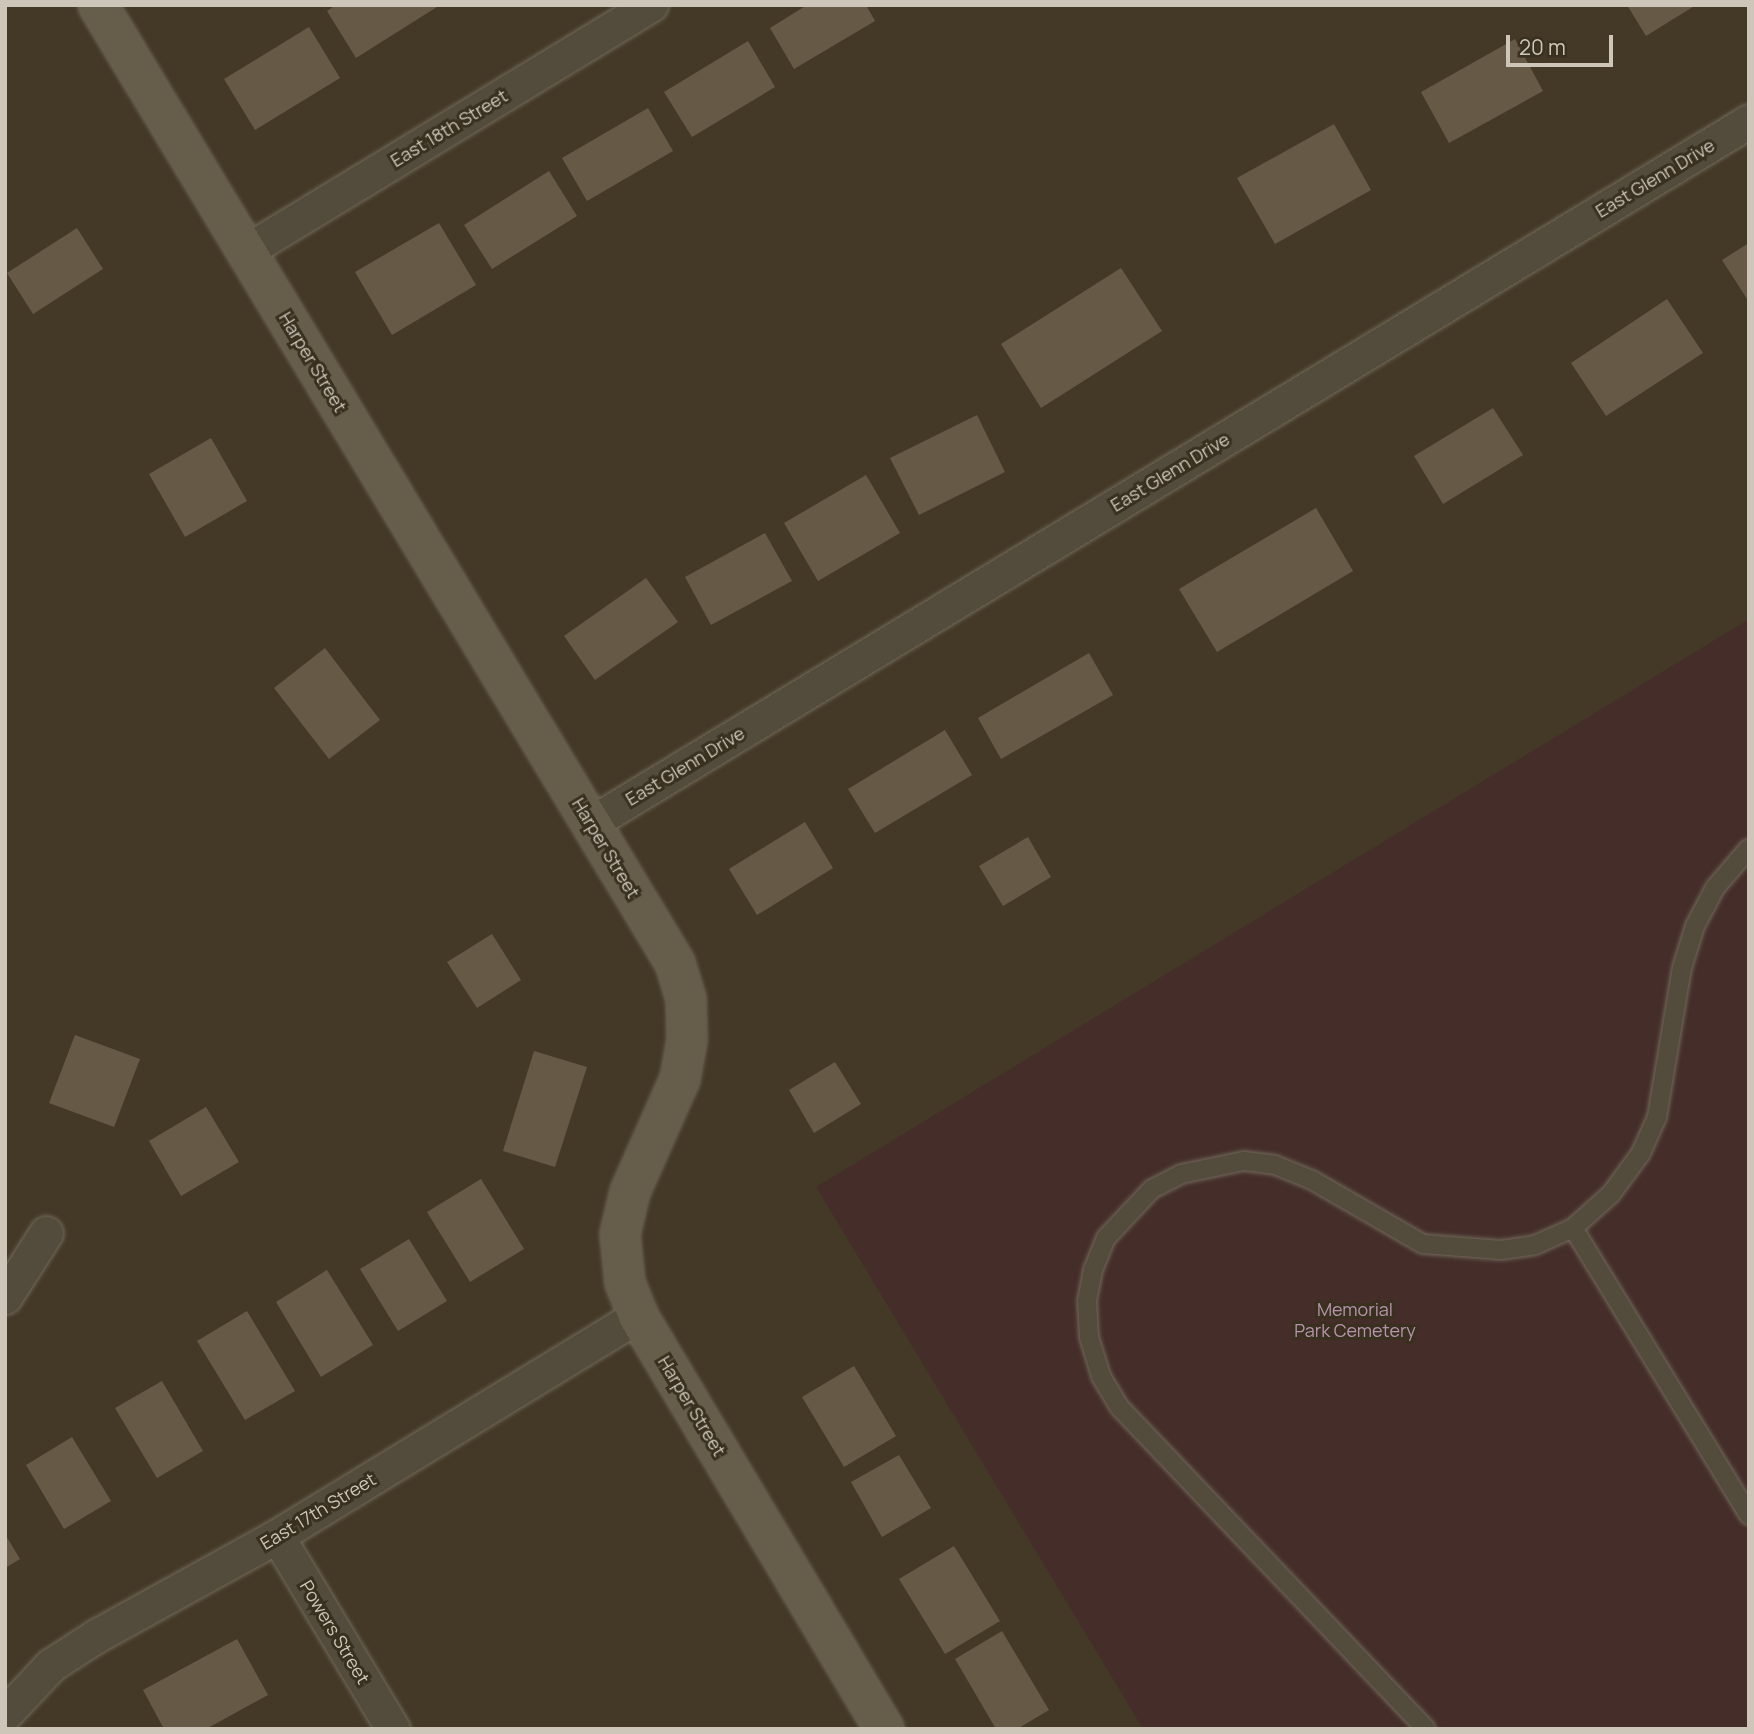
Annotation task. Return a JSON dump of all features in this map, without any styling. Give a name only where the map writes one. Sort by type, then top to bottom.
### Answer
[{"type":"street","name":"Harper Street","points":[[98,5],[675,963],[686,999],[687,1040],[680,1079],[630,1192],[620,1234],[625,1283],[638,1316],[884,1729]]},
{"type":"street","name":"East 18th Street","points":[[246,251],[651,5]]},
{"type":"street","name":"East Glenn Drive","points":[[591,823],[1749,121]]},
{"type":"street","points":[[5,1297],[46,1233]]},
{"type":"street","name":"East 17th Street","points":[[5,1714],[51,1665],[96,1636],[277,1536],[638,1316]]},
{"type":"street","name":"Powers Street","points":[[277,1536],[393,1729]]},
{"type":"lane","points":[[1426,1729],[1121,1408],[1101,1376],[1089,1337],[1087,1301],[1093,1270],[1106,1238],[1152,1189],[1181,1174],[1244,1161],[1275,1165],[1312,1180],[1423,1244],[1501,1250],[1535,1245],[1573,1228],[1611,1194],[1642,1153],[1657,1117],[1682,968],[1695,926],[1715,888],[1749,848]]},
{"type":"lane","points":[[1573,1228],[1749,1515]]},
{"type":"green space","name":"Memorial Park Cemetery","points":[[1749,619],[1749,1729],[1143,1729],[816,1187]]},
{"type":"building","points":[[336,5],[440,5],[356,58],[327,11]]},
{"type":"building","points":[[807,5],[866,5],[875,21],[794,69],[770,28]]},
{"type":"building","points":[[1627,5],[1696,5],[1646,36]]},
{"type":"building","points":[[309,27],[340,78],[255,130],[224,79]]},
{"type":"building","points":[[1515,39],[1543,91],[1449,143],[1421,92]]},
{"type":"building","points":[[748,41],[775,87],[692,137],[664,92]]},
{"type":"building","points":[[648,108],[673,151],[587,201],[562,158]]},
{"type":"building","points":[[1334,124],[1371,190],[1275,244],[1237,178]]},
{"type":"building","points":[[549,171],[577,216],[492,269],[464,225]]},
{"type":"building","points":[[439,223],[476,285],[392,335],[355,272]]},
{"type":"building","points":[[77,228],[103,269],[33,314],[7,273]]},
{"type":"building","points":[[1749,243],[1749,302],[1722,260]]},
{"type":"building","points":[[1121,268],[1162,331],[1041,408],[1001,344]]},
{"type":"building","points":[[1667,299],[1703,353],[1606,416],[1571,363]]},
{"type":"building","points":[[1493,408],[1523,455],[1443,504],[1414,456]]},
{"type":"building","points":[[977,415],[1005,472],[919,515],[890,458]]},
{"type":"building","points":[[211,438],[247,501],[185,537],[149,474]]},
{"type":"building","points":[[866,475],[900,533],[818,581],[784,523]]},
{"type":"building","points":[[1316,508],[1353,571],[1217,652],[1179,589]]},
{"type":"building","points":[[765,533],[792,581],[711,625],[685,577]]},
{"type":"building","points":[[646,578],[678,622],[595,680],[564,636]]},
{"type":"building","points":[[325,648],[380,720],[329,759],[274,688]]},
{"type":"building","points":[[1089,653],[1113,695],[1001,759],[978,718]]},
{"type":"building","points":[[945,730],[972,775],[875,833],[848,789]]},
{"type":"building","points":[[805,822],[833,868],[757,915],[729,869]]},
{"type":"building","points":[[1028,837],[1051,877],[1003,906],[979,866]]},
{"type":"building","points":[[492,934],[521,980],[477,1008],[447,962]]},
{"type":"building","points":[[75,1035],[140,1059],[114,1127],[49,1103]]},
{"type":"building","points":[[534,1051],[587,1067],[555,1167],[503,1151]]},
{"type":"building","points":[[835,1062],[861,1104],[814,1133],[789,1090]]},
{"type":"building","points":[[206,1107],[239,1162],[181,1196],[149,1141]]},
{"type":"building","points":[[481,1179],[524,1249],[470,1282],[427,1212]]},
{"type":"building","points":[[409,1239],[447,1301],[398,1331],[360,1269]]},
{"type":"building","points":[[327,1270],[373,1345],[321,1377],[276,1302]]},
{"type":"building","points":[[247,1311],[295,1391],[245,1420],[197,1341]]},
{"type":"building","points":[[854,1366],[896,1436],[844,1467],[802,1397]]},
{"type":"building","points":[[162,1381],[203,1451],[157,1478],[115,1408]]},
{"type":"building","points":[[72,1437],[111,1501],[64,1529],[26,1465]]},
{"type":"building","points":[[899,1455],[931,1508],[882,1537],[851,1482]]},
{"type":"building","points":[[5,1534],[20,1559],[5,1568]]},
{"type":"building","points":[[954,1546],[1000,1621],[945,1654],[899,1579]]},
{"type":"building","points":[[1002,1631],[1049,1710],[1017,1729],[996,1729],[955,1659]]},
{"type":"building","points":[[237,1639],[268,1695],[206,1729],[164,1729],[143,1690]]}]
